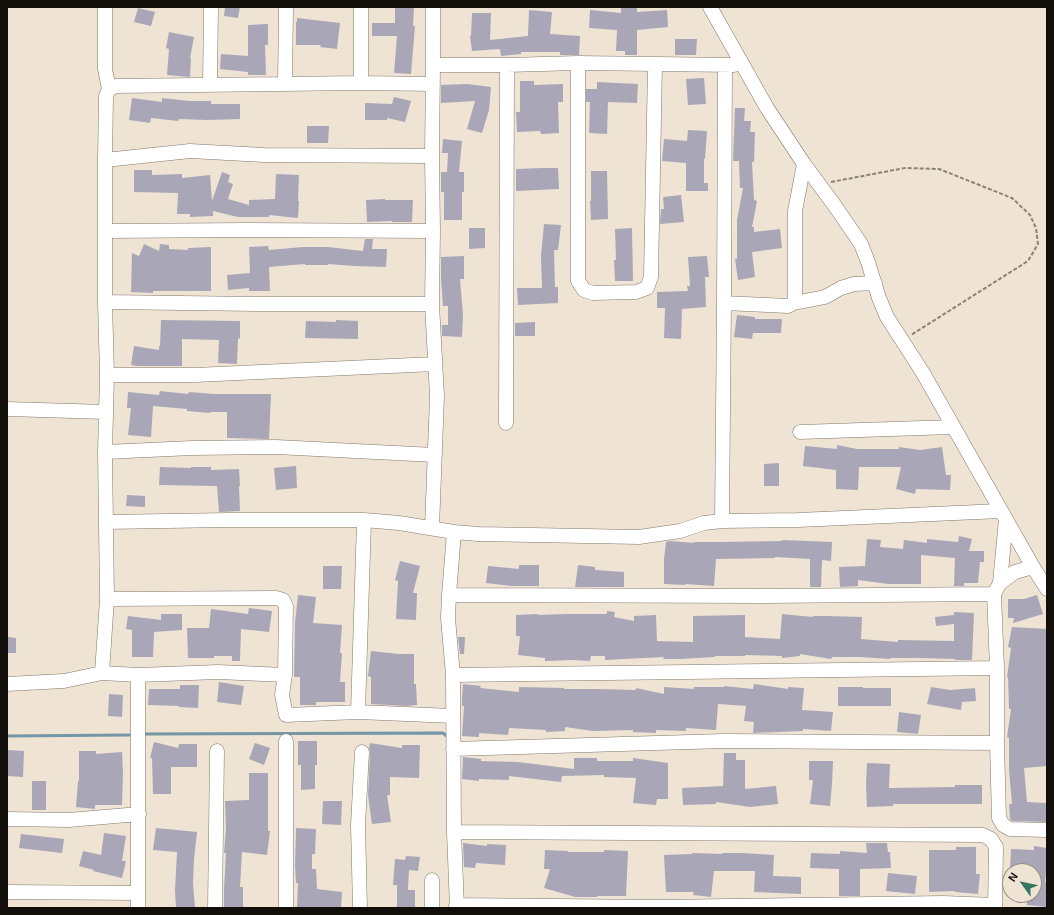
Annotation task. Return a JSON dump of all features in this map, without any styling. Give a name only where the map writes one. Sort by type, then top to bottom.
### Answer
[{"type":"street","points":[[102,673],[107,598],[105,452],[107,375],[105,302],[105,160],[106,96],[109,89],[106,69],[105,7]]},
{"type":"street","points":[[210,85],[211,7]]},
{"type":"street","points":[[285,84],[286,7]]},
{"type":"street","points":[[361,7],[361,83]]},
{"type":"street","points":[[432,528],[436,455],[437,396],[432,304],[433,7]]},
{"type":"street","points":[[710,7],[767,108],[804,164],[861,244],[879,298],[888,317],[1047,589]]},
{"type":"street","points":[[434,65],[578,63],[725,66],[742,65]]},
{"type":"street","points":[[578,63],[578,281],[584,290],[593,293],[636,292],[647,288],[651,277],[655,65]]},
{"type":"street","points":[[506,423],[507,65]]},
{"type":"street","points":[[722,521],[725,66]]},
{"type":"street","points":[[109,89],[116,86],[361,83],[433,84]]},
{"type":"street","points":[[105,160],[190,151],[264,154],[432,156]]},
{"type":"street","points":[[794,303],[796,211],[804,164]]},
{"type":"street","points":[[105,231],[433,231]]},
{"type":"street","points":[[724,303],[788,306],[794,303],[825,297],[841,288],[854,284],[875,283]]},
{"type":"street","points":[[105,302],[432,304]]},
{"type":"street","points":[[107,375],[195,375],[435,364]]},
{"type":"street","points":[[7,409],[106,412]]},
{"type":"street","points":[[800,432],[953,427]]},
{"type":"street","points":[[105,452],[192,448],[276,447],[436,455]]},
{"type":"street","points":[[106,522],[364,520],[399,522],[454,532],[478,534],[640,537],[680,530],[704,523],[722,521],[1004,515]]},
{"type":"street","points":[[1004,515],[997,588],[997,743],[999,818],[1003,825],[1010,829],[1047,830]]},
{"type":"street","points":[[358,712],[364,520]]},
{"type":"street","points":[[454,532],[448,618],[453,675],[454,832],[456,906],[659,907],[943,903],[995,906],[996,847],[991,840],[983,835],[454,832]]},
{"type":"street","points":[[449,595],[764,596],[997,588],[1015,572],[1033,567]]},
{"type":"street","points":[[107,598],[276,598],[283,600],[286,606],[285,675],[282,695],[286,715],[358,712],[453,716]]},
{"type":"street","points":[[453,675],[997,668]]},
{"type":"street","points":[[7,684],[64,681],[102,673],[138,675],[218,672],[285,675]]},
{"type":"street","points":[[138,675],[138,908]]},
{"type":"street","points":[[286,741],[286,908]]},
{"type":"street","points":[[454,749],[724,741],[997,743]]},
{"type":"street","points":[[215,908],[217,751]]},
{"type":"street","points":[[360,908],[358,825],[362,752]]},
{"type":"street","points":[[7,820],[69,820],[139,814]]},
{"type":"street","points":[[432,880],[432,908]]},
{"type":"street","points":[[7,892],[138,893]]},
{"type":"path","points":[[819,184],[905,168],[939,169],[1012,198],[1030,215],[1036,228],[1038,244],[1028,261],[901,340]]},
{"type":"building","points":[[225,7],[240,7],[238,18],[224,16]]},
{"type":"building","points":[[395,7],[414,7],[413,26],[415,26],[411,74],[394,73],[397,36],[372,36],[372,23],[395,23]]},
{"type":"building","points":[[621,7],[637,7],[637,12],[667,10],[668,27],[637,30],[637,55],[625,55],[625,51],[616,51],[617,30],[589,28],[590,10],[621,13]]},
{"type":"building","points":[[138,8],[155,12],[151,26],[134,22]]},
{"type":"building","points":[[529,10],[552,12],[550,34],[580,36],[579,55],[560,55],[560,52],[521,52],[521,54],[501,56],[500,49],[472,51],[470,36],[472,13],[491,13],[490,40],[528,36]]},
{"type":"building","points":[[297,18],[340,23],[337,49],[320,47],[321,45],[296,45]]},
{"type":"building","points":[[268,24],[268,45],[265,45],[266,75],[248,75],[248,72],[220,69],[221,54],[248,56],[248,25]]},
{"type":"building","points":[[169,32],[194,37],[190,58],[190,77],[167,75],[169,49],[166,48]]},
{"type":"building","points":[[675,39],[697,39],[696,55],[675,55]]},
{"type":"building","points":[[704,78],[706,104],[688,105],[686,79]]},
{"type":"building","points":[[520,81],[534,81],[534,85],[563,84],[563,102],[558,102],[559,133],[541,134],[540,131],[517,132],[516,112],[520,112]]},
{"type":"building","points":[[597,82],[638,84],[637,103],[608,102],[607,134],[589,133],[590,102],[586,102],[586,89],[597,89]]},
{"type":"building","points":[[467,84],[491,87],[489,110],[482,133],[467,129],[475,101],[441,103],[441,85]]},
{"type":"building","points":[[394,97],[411,101],[405,122],[387,118],[387,120],[365,120],[365,103],[392,104]]},
{"type":"building","points":[[132,98],[162,102],[162,98],[189,101],[211,101],[211,104],[240,104],[240,119],[179,119],[178,121],[151,118],[150,123],[129,120]]},
{"type":"building","points":[[735,108],[745,108],[744,121],[751,121],[750,132],[755,132],[754,162],[752,162],[754,200],[757,201],[752,227],[754,227],[754,232],[780,229],[782,248],[752,252],[755,277],[738,280],[735,259],[737,259],[737,220],[743,188],[740,188],[739,161],[733,161]]},
{"type":"building","points":[[307,126],[329,126],[328,143],[307,143]]},
{"type":"building","points":[[688,130],[707,131],[704,159],[704,183],[708,183],[708,191],[686,191],[686,163],[662,161],[664,139],[687,141]]},
{"type":"building","points":[[443,139],[462,141],[459,172],[464,172],[462,220],[444,220],[444,192],[441,192],[441,172],[447,172],[448,153],[442,153]]},
{"type":"building","points":[[558,168],[559,189],[516,191],[516,169]]},
{"type":"building","points":[[134,170],[152,170],[152,175],[182,174],[182,178],[210,175],[212,201],[222,172],[230,175],[228,182],[233,184],[228,199],[249,205],[249,200],[275,199],[276,174],[299,175],[298,218],[269,215],[269,217],[238,217],[213,211],[213,216],[190,217],[190,214],[177,214],[178,193],[134,192]]},
{"type":"building","points":[[591,171],[607,171],[608,219],[591,220]]},
{"type":"building","points":[[681,195],[684,222],[660,224],[661,209],[664,209],[663,197]]},
{"type":"building","points":[[366,200],[413,200],[412,222],[367,222]]},
{"type":"building","points":[[544,224],[561,225],[558,250],[554,250],[555,287],[558,287],[558,303],[518,305],[517,288],[542,288],[541,256]]},
{"type":"building","points":[[469,228],[485,228],[485,248],[469,249]]},
{"type":"building","points":[[632,228],[633,281],[615,281],[615,229]]},
{"type":"building","points":[[365,239],[373,239],[372,249],[387,249],[386,267],[305,264],[269,267],[270,291],[249,291],[249,288],[228,290],[227,275],[250,273],[249,247],[268,246],[269,250],[303,247],[328,247],[363,251]]},
{"type":"building","points":[[144,244],[159,251],[160,244],[169,245],[169,249],[188,250],[188,248],[211,247],[211,291],[153,291],[153,293],[131,292],[132,253],[139,256]]},
{"type":"building","points":[[464,256],[464,279],[460,279],[463,315],[462,337],[442,336],[442,325],[448,325],[448,306],[443,306],[441,257]]},
{"type":"building","points":[[707,256],[709,277],[705,277],[706,307],[682,309],[681,339],[664,338],[665,308],[657,308],[657,292],[688,291],[687,286],[690,286],[688,257]]},
{"type":"building","points":[[737,315],[755,317],[755,319],[782,319],[781,333],[753,333],[752,339],[734,337]]},
{"type":"building","points":[[161,320],[240,321],[237,364],[218,363],[219,340],[182,339],[182,366],[131,365],[134,346],[159,350]]},
{"type":"building","points":[[336,320],[358,321],[358,339],[305,338],[306,321],[336,322]]},
{"type":"building","points":[[535,322],[535,336],[515,336],[515,323]]},
{"type":"building","points":[[160,391],[188,394],[189,392],[214,394],[271,394],[269,439],[227,438],[227,412],[210,413],[153,406],[151,437],[128,435],[131,408],[127,408],[128,392],[159,395]]},
{"type":"building","points":[[837,445],[857,449],[899,449],[899,447],[920,450],[942,447],[946,475],[951,475],[950,490],[916,489],[915,494],[896,489],[901,467],[859,467],[858,490],[836,489],[836,470],[803,466],[805,446],[837,449]]},
{"type":"building","points":[[779,463],[779,486],[764,486],[764,464]]},
{"type":"building","points":[[296,466],[297,488],[276,490],[274,468]]},
{"type":"building","points":[[160,467],[211,467],[211,470],[239,469],[240,511],[219,512],[217,486],[159,485]]},
{"type":"building","points":[[127,495],[145,496],[145,507],[126,506]]},
{"type":"building","points":[[959,536],[972,539],[969,551],[984,551],[984,562],[980,562],[978,583],[964,583],[964,586],[954,586],[955,558],[921,555],[921,584],[889,584],[858,580],[858,586],[840,587],[839,567],[865,566],[867,539],[881,540],[880,547],[903,549],[904,540],[927,543],[927,539],[958,542]]},
{"type":"building","points":[[782,540],[832,542],[831,561],[822,560],[821,587],[810,587],[810,559],[775,557],[716,559],[714,586],[664,584],[666,542],[694,543]]},
{"type":"building","points":[[400,561],[420,566],[413,593],[417,593],[416,620],[396,619],[398,581],[395,580]]},
{"type":"building","points":[[519,565],[539,565],[539,586],[512,586],[486,583],[488,566],[519,569]]},
{"type":"building","points":[[578,565],[595,567],[595,570],[624,572],[624,587],[575,587]]},
{"type":"building","points":[[323,566],[342,566],[341,589],[323,589]]},
{"type":"building","points":[[298,595],[316,597],[313,623],[342,625],[340,682],[345,682],[345,702],[316,702],[316,705],[300,705],[300,677],[294,677],[295,623]]},
{"type":"building","points":[[1037,595],[1043,614],[1013,623],[1014,618],[1008,618],[1008,599],[1024,599]]},
{"type":"building","points":[[249,608],[272,611],[269,632],[241,629],[240,661],[232,661],[232,656],[188,658],[187,628],[209,628],[211,609],[248,614]]},
{"type":"building","points":[[607,611],[615,612],[614,617],[634,621],[634,616],[656,615],[657,641],[693,642],[693,616],[745,615],[745,637],[780,639],[782,614],[813,617],[862,617],[861,639],[898,642],[898,640],[954,641],[954,624],[936,626],[935,617],[954,615],[954,612],[974,613],[972,660],[860,657],[832,657],[831,659],[800,654],[800,656],[782,658],[782,656],[745,655],[680,659],[663,659],[664,657],[605,660],[605,656],[591,656],[590,661],[545,661],[545,658],[518,655],[520,636],[516,636],[516,615],[607,614]]},
{"type":"building","points":[[161,614],[182,614],[182,630],[154,632],[153,657],[132,657],[132,630],[126,629],[128,616],[161,620]]},
{"type":"building","points":[[1012,627],[1047,629],[1047,766],[1024,768],[1027,802],[1047,803],[1047,822],[1012,821],[1010,819],[1009,804],[1012,804],[1009,770],[1009,738],[1007,737],[1011,709],[1009,709],[1007,677],[1011,648],[1008,647]]},
{"type":"building","points":[[8,637],[16,638],[16,653],[7,653]]},
{"type":"building","points":[[458,637],[465,637],[464,654],[460,654]]},
{"type":"building","points":[[371,651],[414,654],[414,684],[416,684],[417,705],[406,706],[371,704],[371,677],[368,676]]},
{"type":"building","points":[[219,682],[244,686],[241,705],[217,702]]},
{"type":"building","points":[[463,684],[481,686],[480,688],[519,692],[519,687],[636,690],[636,688],[664,694],[664,687],[694,689],[694,687],[724,686],[753,689],[754,684],[788,689],[788,687],[804,688],[802,710],[833,712],[831,731],[803,729],[803,731],[753,733],[754,722],[744,721],[746,706],[718,704],[716,730],[686,728],[686,731],[656,730],[656,733],[633,732],[633,730],[593,731],[565,727],[565,731],[546,732],[546,730],[509,728],[508,735],[479,733],[479,737],[462,736],[464,706],[462,706]]},
{"type":"building","points":[[180,685],[199,685],[198,708],[148,705],[149,689],[180,689]]},
{"type":"building","points":[[838,687],[891,688],[891,706],[838,706]]},
{"type":"building","points":[[931,687],[950,690],[975,688],[976,701],[962,702],[961,710],[927,704]]},
{"type":"building","points":[[109,694],[123,695],[122,717],[108,716]]},
{"type":"building","points":[[899,712],[921,715],[918,734],[897,732]]},
{"type":"building","points":[[298,741],[317,741],[315,789],[301,790],[301,765],[298,765]]},
{"type":"building","points":[[154,742],[178,748],[179,744],[197,744],[197,767],[171,767],[171,794],[153,794],[152,758],[150,758]]},
{"type":"building","points":[[255,743],[270,748],[264,765],[249,759]]},
{"type":"building","points":[[370,743],[402,748],[402,745],[420,745],[419,778],[390,777],[390,795],[387,795],[391,822],[372,824],[368,795]]},
{"type":"building","points":[[7,750],[24,751],[23,777],[7,776]]},
{"type":"building","points":[[79,751],[96,751],[96,754],[122,752],[122,805],[95,805],[95,809],[76,807],[79,781]]},
{"type":"building","points":[[724,753],[736,753],[736,760],[745,760],[745,789],[776,786],[778,804],[750,807],[716,802],[716,804],[683,805],[682,788],[723,786]]},
{"type":"building","points":[[463,757],[481,759],[481,761],[518,762],[574,769],[574,758],[597,758],[597,761],[633,761],[633,758],[668,763],[668,799],[657,799],[656,805],[633,803],[636,778],[604,777],[604,775],[562,776],[561,782],[509,776],[509,780],[479,779],[479,781],[462,779]]},
{"type":"building","points":[[809,761],[833,761],[830,806],[810,804],[813,780],[809,780]]},
{"type":"building","points":[[867,763],[890,764],[889,788],[982,785],[982,804],[893,804],[893,806],[867,807]]},
{"type":"building","points":[[249,773],[268,773],[268,831],[270,831],[267,855],[242,852],[240,887],[243,887],[243,908],[224,908],[226,853],[224,853],[226,828],[225,801],[249,800]]},
{"type":"building","points":[[32,781],[46,781],[46,810],[32,810]]},
{"type":"building","points":[[323,801],[342,801],[341,825],[322,824]]},
{"type":"building","points":[[156,828],[197,832],[193,883],[195,908],[176,908],[175,890],[177,852],[153,850]]},
{"type":"building","points":[[296,828],[316,829],[315,854],[312,854],[312,869],[316,869],[317,889],[342,892],[341,908],[297,908],[298,883],[296,883],[295,864]]},
{"type":"building","points":[[104,833],[126,836],[122,861],[126,861],[122,878],[79,866],[83,851],[101,855]]},
{"type":"building","points":[[21,834],[64,839],[62,853],[19,848]]},
{"type":"building","points":[[463,843],[487,846],[487,844],[506,845],[505,865],[476,863],[475,868],[464,867]]},
{"type":"building","points":[[866,843],[887,843],[888,852],[890,852],[891,868],[860,869],[860,896],[839,896],[839,869],[810,868],[811,853],[840,854],[840,851],[867,853]]},
{"type":"building","points":[[1034,846],[1047,848],[1045,882],[1047,883],[1047,907],[1027,905],[1027,903],[1042,903],[1042,863],[1010,863],[1011,849],[1034,850]]},
{"type":"building","points":[[956,847],[976,847],[976,874],[980,874],[978,894],[955,891],[929,892],[929,850],[956,850]]},
{"type":"building","points":[[545,850],[568,852],[604,852],[604,850],[628,851],[626,896],[575,897],[544,888],[550,869],[544,869]]},
{"type":"building","points":[[692,853],[742,853],[774,855],[773,876],[801,877],[801,894],[754,892],[755,871],[714,871],[711,897],[693,895],[694,892],[666,892],[664,855]]},
{"type":"building","points":[[406,856],[420,857],[418,871],[409,870],[408,890],[415,890],[415,908],[397,908],[397,885],[393,885],[395,859],[405,860]]},
{"type":"building","points":[[888,873],[917,876],[915,894],[886,891]]},
{"type":"waterway","points":[[142,734],[443,733],[449,738]]},
{"type":"waterway","points":[[7,736],[129,735]]}]
